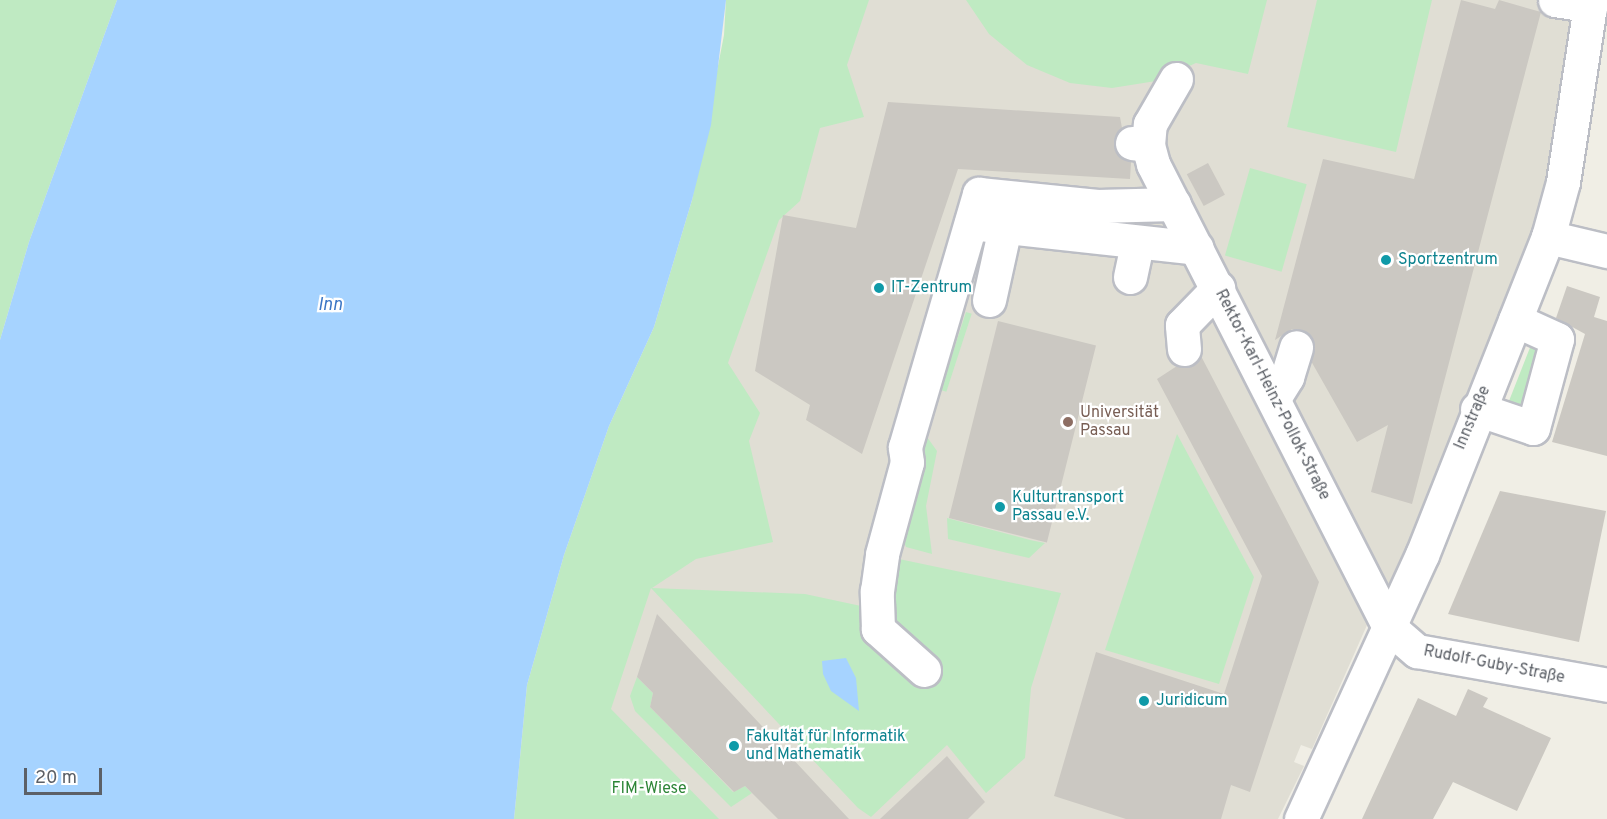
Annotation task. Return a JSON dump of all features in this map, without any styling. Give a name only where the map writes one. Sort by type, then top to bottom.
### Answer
[{"type":"street","points":[[1555,0],[1591,3]]},
{"type":"street","name":"Innstraße","points":[[1301,819],[1389,627],[1548,237],[1563,182],[1591,3]]},
{"type":"street","name":"Rektor-Karl-Heinz-Pollok-Straße","points":[[1176,79],[1150,124],[1132,147],[1174,204],[1389,627]]},
{"type":"street","points":[[924,670],[878,629],[877,591],[882,554],[907,462],[905,447],[979,194],[1097,206],[1174,204]]},
{"type":"street","points":[[971,223],[1137,244],[1197,248]]},
{"type":"street","points":[[989,300],[1005,227]]},
{"type":"street","points":[[1548,237],[1607,251]]},
{"type":"street","points":[[1130,277],[1137,244]]},
{"type":"street","points":[[1184,349],[1182,325],[1218,288]]},
{"type":"street","points":[[1477,409],[1533,428],[1557,339],[1515,320]]},
{"type":"street","points":[[1274,398],[1296,347]]},
{"type":"street","name":"Rudolf-Guby-Straße","points":[[1389,627],[1417,651],[1606,680]]},
{"type":"shaded area","name":"Universität Passau","points":[[797,0],[1591,0],[1563,182],[1422,555],[1367,625],[1312,749],[1301,745],[1294,762],[1304,766],[1278,819],[571,819]]},
{"type":"green space","points":[[0,0],[117,0],[29,242],[0,340]]},
{"type":"green space","name":"FIM-Wiese","points":[[726,0],[869,0],[847,65],[864,117],[820,128],[800,201],[779,220],[728,363],[760,413],[749,441],[773,542],[696,559],[652,588],[805,594],[889,612],[899,559],[1061,593],[1031,688],[1025,758],[986,793],[947,745],[871,817],[858,808],[651,588],[611,709],[719,819],[514,819],[527,685],[564,555],[609,426],[654,327],[692,200],[724,35]]},
{"type":"green space","points":[[966,0],[1267,0],[1248,74],[1196,63],[1156,81],[1112,88],[1070,83],[1027,65],[989,34]]},
{"type":"green space","points":[[1317,0],[1432,0],[1396,152],[1287,127]]},
{"type":"green space","points":[[1250,168],[1307,184],[1282,272],[1225,255]]},
{"type":"green space","points":[[966,312],[972,314],[946,392],[941,390]]},
{"type":"green space","points":[[1533,340],[1545,343],[1528,410],[1507,406]]},
{"type":"green space","points":[[1177,434],[1254,577],[1219,684],[1105,650]]},
{"type":"green space","points":[[927,437],[937,451],[926,506],[932,554],[906,547],[903,539]]},
{"type":"green space","points":[[947,518],[1045,543],[1029,558],[948,539]]},
{"type":"green space","points":[[637,677],[653,693],[650,707],[733,792],[745,786],[752,793],[731,807],[635,711],[630,696]]},
{"type":"water","name":"Inn","points":[[117,0],[726,0],[711,125],[692,200],[654,327],[609,426],[564,555],[527,685],[514,819],[0,819],[0,340],[29,242]]},
{"type":"water","points":[[846,658],[856,678],[859,711],[831,691],[823,674],[822,661]]},
{"type":"building","name":"Sportzentrum","points":[[1461,0],[1495,9],[1499,0],[1541,12],[1412,504],[1371,492],[1388,425],[1357,442],[1311,361],[1314,343],[1310,335],[1292,329],[1275,340],[1323,159],[1414,179]]},
{"type":"building","name":"IT-Zentrum","points":[[888,102],[1120,117],[1122,128],[1114,140],[1115,150],[1131,162],[1130,179],[958,169],[862,454],[806,420],[810,405],[755,371],[783,215],[856,228]]},
{"type":"building","points":[[1208,163],[1225,195],[1204,206],[1187,174]]},
{"type":"building","points":[[1567,286],[1600,297],[1594,317],[1607,321],[1607,456],[1552,442],[1585,334],[1556,318]]},
{"type":"building","points":[[998,321],[1096,345],[1047,542],[949,518]]},
{"type":"building","name":"Juridicum","points":[[1201,356],[1319,582],[1250,792],[1231,785],[1221,819],[1126,819],[1054,796],[1096,652],[1224,694],[1262,576],[1157,379],[1177,366],[1194,365]]},
{"type":"building","points":[[1500,491],[1606,511],[1579,642],[1448,614]]},
{"type":"building","name":"Fakultät für Informatik und Mathematik","points":[[657,614],[849,819],[778,819],[745,786],[734,792],[650,707],[653,693],[637,677]]},
{"type":"building","points":[[1468,689],[1488,698],[1483,707],[1551,738],[1517,811],[1453,782],[1433,819],[1362,819],[1418,698],[1456,716]]},
{"type":"building","name":"Fakultät für Informatik und Mathematik","points":[[947,756],[985,802],[968,819],[880,819]]},
{"type":"place","name":"Sportzentrum","points":[[1386,260]]},
{"type":"place","name":"IT-Zentrum","points":[[879,288]]},
{"type":"place","name":"Universität Passau","points":[[1068,422]]},
{"type":"place","name":"Kulturtransport Passau e.V.","points":[[1000,507]]},
{"type":"place","name":"Juridicum","points":[[1144,701]]},
{"type":"place","name":"Fakultät für Informatik und Mathematik","points":[[734,746]]}]
